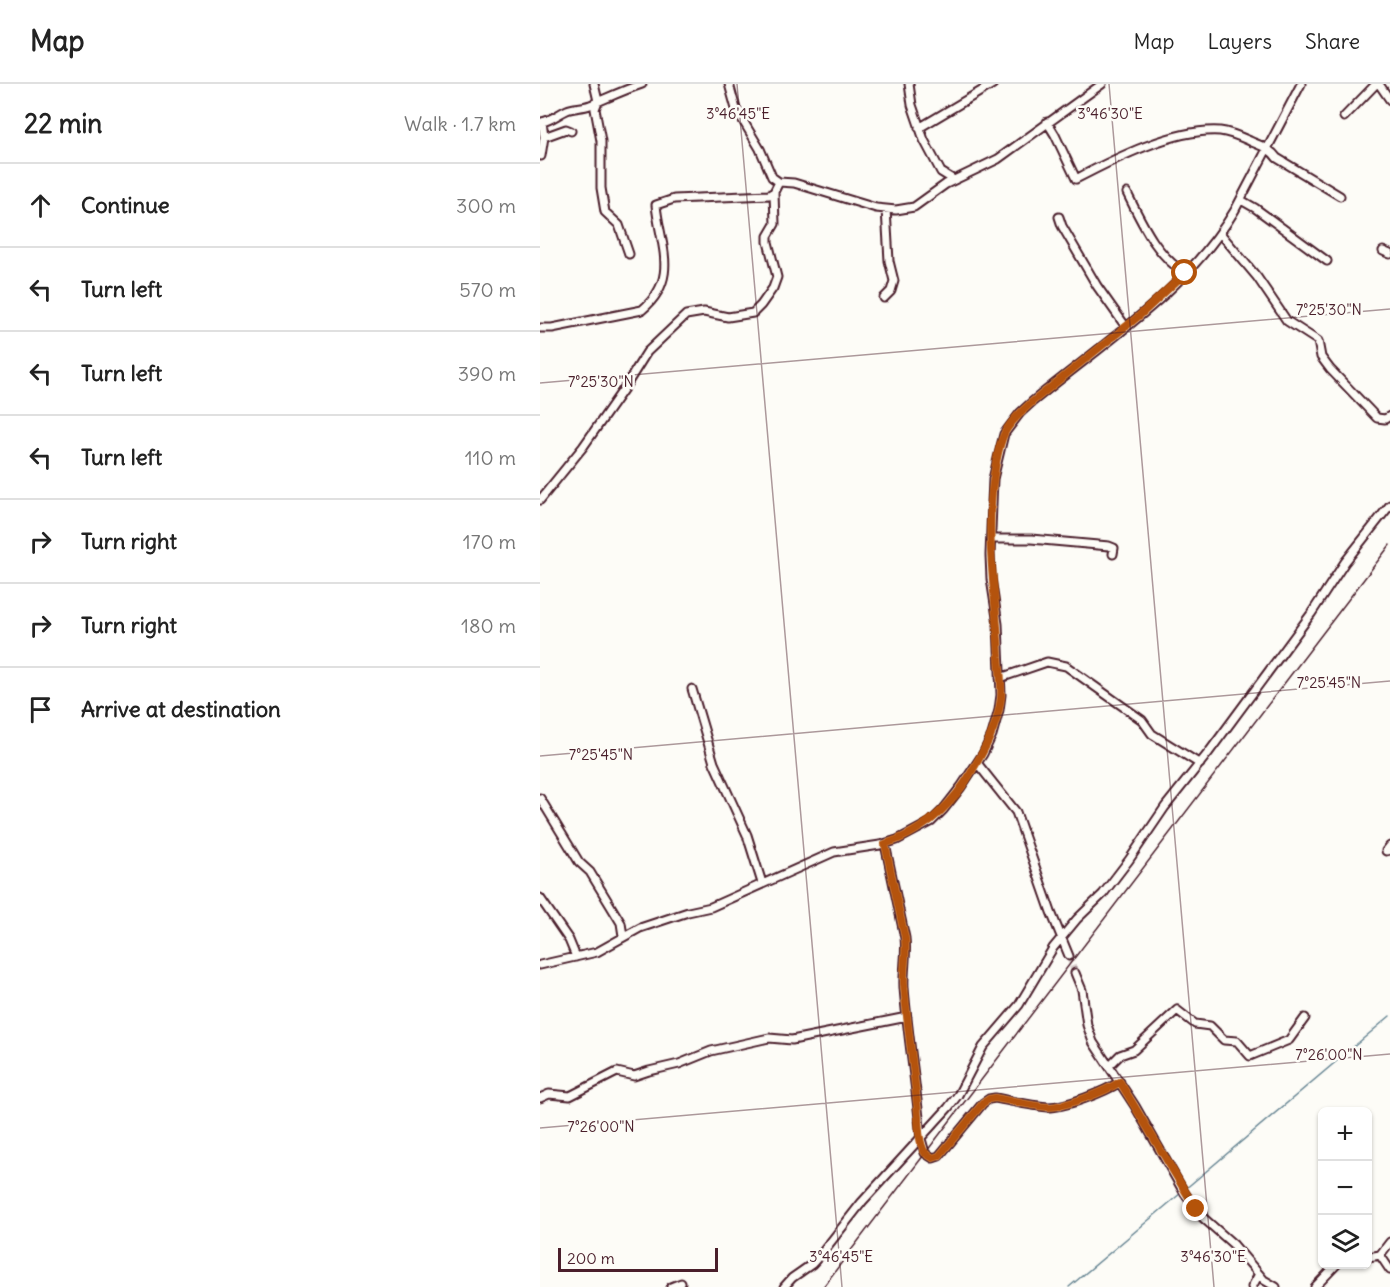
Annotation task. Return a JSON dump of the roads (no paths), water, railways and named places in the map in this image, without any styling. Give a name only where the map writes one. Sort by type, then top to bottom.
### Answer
[{"type":"street","points":[[594,84],[598,101],[595,109],[601,141],[605,212],[619,225],[629,254]]},
{"type":"street","points":[[541,156],[544,137],[541,121],[552,120],[560,113],[586,106],[611,94],[642,84]]},
{"type":"street","points":[[729,84],[736,109],[760,149],[772,177],[779,182],[794,183],[876,208],[896,210],[914,207],[954,180],[998,159],[1102,84]]},
{"type":"street","points":[[909,84],[919,128],[941,172],[954,180]]},
{"type":"street","points":[[919,128],[993,84]]},
{"type":"street","points":[[540,965],[597,952],[623,936],[650,925],[711,907],[834,852],[885,844],[931,822],[961,787],[977,763],[992,735],[996,722],[1001,695],[998,624],[992,579],[993,479],[1000,446],[1010,425],[1032,402],[1126,327],[1185,273],[1220,233],[1240,200],[1301,84]]},
{"type":"street","points":[[1344,117],[1378,84],[1390,100]]},
{"type":"street","points":[[1047,122],[1076,180],[1117,157],[1173,138],[1220,131],[1267,148],[1285,163],[1340,196]]},
{"type":"street","points":[[544,137],[566,129],[571,131]]},
{"type":"street","points":[[540,500],[583,447],[626,387],[647,352],[686,315],[704,312],[728,317],[753,313],[773,288],[777,277],[768,236],[775,224],[774,192],[779,182]]},
{"type":"street","points":[[540,328],[552,328],[642,310],[651,302],[662,286],[664,275],[656,205],[674,199],[759,196],[774,192]]},
{"type":"street","points":[[1127,193],[1149,235],[1165,257],[1185,273]]},
{"type":"street","points":[[1240,200],[1255,208],[1327,261]]},
{"type":"street","points":[[884,298],[891,291],[894,281],[889,261],[886,209]]},
{"type":"street","points":[[1059,218],[1097,286],[1126,327]]},
{"type":"street","points":[[1220,233],[1257,277],[1287,321],[1318,341],[1321,357],[1340,381],[1377,418],[1385,419],[1390,416]]},
{"type":"street","points":[[784,1287],[822,1253],[862,1202],[921,1139],[958,1095],[983,1047],[1019,1005],[1061,937],[1103,894],[1129,860],[1165,807],[1200,764],[1390,505]]},
{"type":"street","points":[[991,538],[1109,546],[1114,548],[1113,554]]},
{"type":"street","points":[[1000,678],[1047,662],[1066,666],[1142,720],[1152,734],[1200,764]]},
{"type":"street","points":[[692,689],[714,763],[747,835],[762,883]]},
{"type":"street","points":[[977,763],[1016,812],[1069,956]]},
{"type":"street","points":[[540,798],[574,855],[590,872],[621,923],[623,936]]},
{"type":"street","points":[[885,844],[905,938],[903,977],[924,1151],[935,1158],[941,1154],[983,1103],[989,1099],[1056,1106],[1096,1095],[1120,1082]]},
{"type":"street","points":[[1390,846],[1386,851],[1390,850]]},
{"type":"street","points":[[540,898],[569,940],[576,957]]},
{"type":"street","points":[[1075,973],[1082,990],[1087,1025],[1093,1042],[1110,1065],[1196,1209],[1234,1245],[1264,1280],[1276,1287]]},
{"type":"street","points":[[1110,1065],[1120,1055],[1134,1050],[1177,1010],[1195,1024],[1210,1026],[1224,1040],[1238,1041],[1250,1056],[1289,1040],[1305,1018]]},
{"type":"street","points":[[540,1098],[549,1094],[570,1096],[617,1072],[634,1076],[679,1064],[711,1051],[769,1038],[792,1040],[908,1017]]},
{"type":"street","points":[[1372,1256],[1380,1255],[1390,1242]]},
{"type":"street","points":[[1380,1255],[1390,1270]]},
{"type":"street","points":[[1315,1287],[1332,1269]]},
{"type":"street","points":[[1252,1287],[1259,1274]]},
{"type":"street","points":[[671,1287],[681,1283]]},
{"type":"waterway","points":[[1184,1190],[1390,1016]]},
{"type":"waterway","points":[[1069,1287],[1181,1193]]},
{"type":"tunnel","points":[[1069,956],[1075,973]]},
{"type":"railway","points":[[823,1287],[1390,545]]}]
